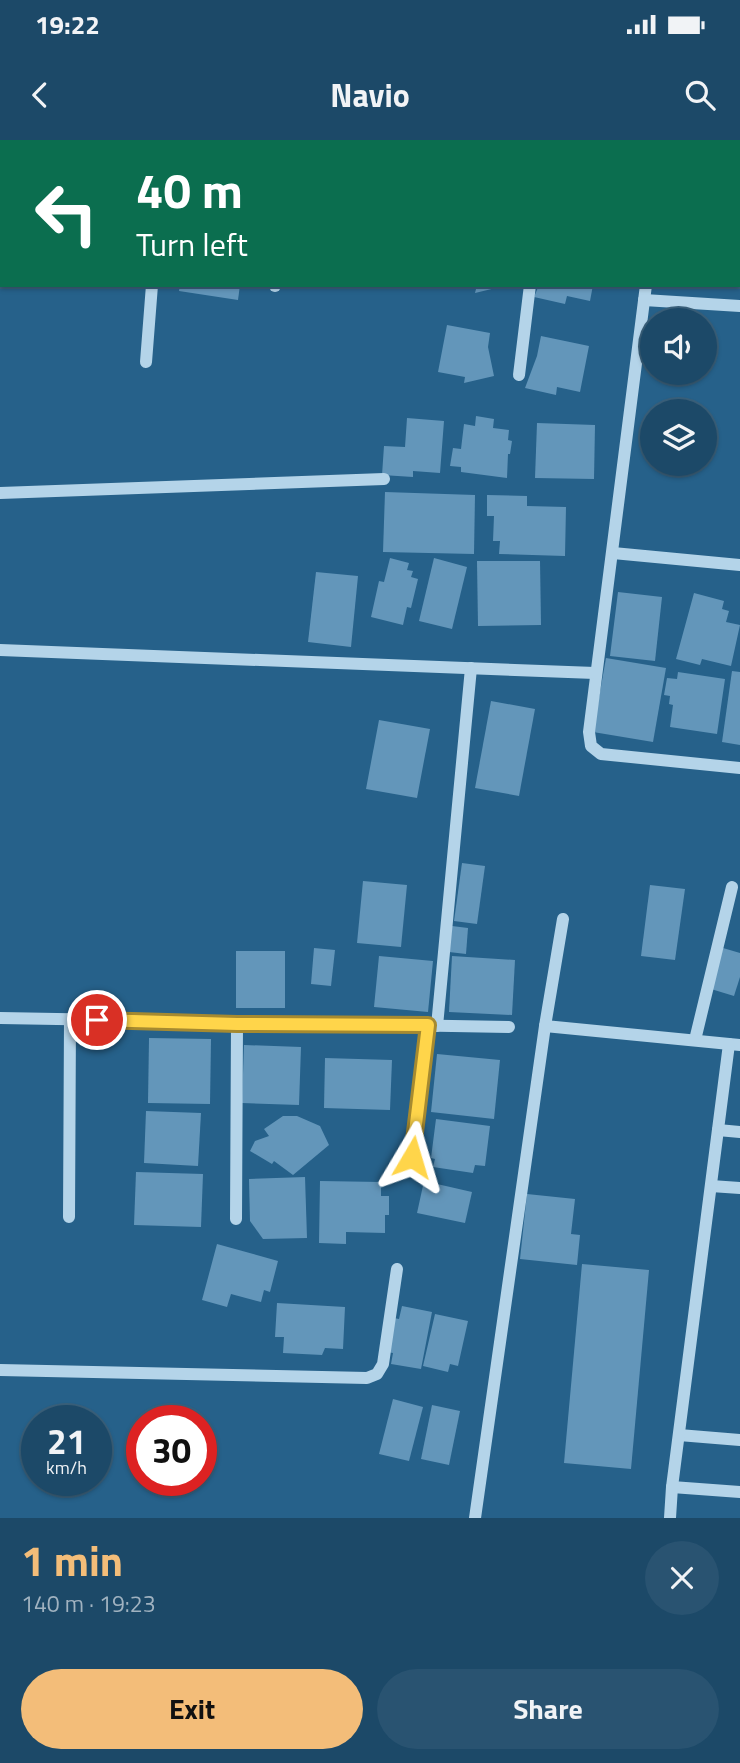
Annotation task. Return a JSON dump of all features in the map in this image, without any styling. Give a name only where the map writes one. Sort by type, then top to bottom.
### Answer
[{"type":"street","points":[[146,362],[152,287]]},
{"type":"street","points":[[519,375],[530,287]]},
{"type":"street","points":[[646,287],[613,553],[595,673],[589,732],[591,746],[601,754],[740,768]]},
{"type":"street","points":[[644,300],[740,306]]},
{"type":"street","points":[[0,493],[384,479]]},
{"type":"street","points":[[613,553],[740,565]]},
{"type":"street","points":[[0,650],[595,673]]},
{"type":"street","points":[[412,1157],[432,1026],[471,667]]},
{"type":"street","points":[[695,1040],[732,887]]},
{"type":"street","points":[[475,1518],[545,1026],[563,919]]},
{"type":"street","points":[[0,1018],[509,1027]]},
{"type":"street","points":[[69,1217],[70,1019]]},
{"type":"street","points":[[236,1219],[237,1024]]},
{"type":"street","points":[[545,1026],[735,1045],[718,1130],[670,1518]]},
{"type":"street","points":[[718,1130],[740,1132]]},
{"type":"street","points":[[711,1186],[740,1188]]},
{"type":"street","points":[[0,1370],[368,1378],[377,1374],[383,1364],[397,1269]]},
{"type":"street","points":[[679,1435],[740,1440]]},
{"type":"street","points":[[672,1487],[740,1492]]},
{"type":"building","points":[[180,287],[240,287],[238,300],[179,291]]},
{"type":"building","points":[[476,287],[500,287],[475,293]]},
{"type":"building","points":[[538,287],[593,287],[590,301],[567,296],[565,304],[534,297]]},
{"type":"building","points":[[447,325],[490,333],[488,347],[494,376],[464,383],[465,377],[438,372]]},
{"type":"building","points":[[541,336],[589,346],[580,392],[557,387],[556,395],[525,388]]},
{"type":"building","points":[[476,416],[494,419],[493,428],[509,430],[508,440],[512,441],[508,454],[507,478],[461,472],[461,467],[450,466],[453,448],[461,449],[464,424],[475,426]]},
{"type":"building","points":[[407,418],[444,421],[440,473],[413,471],[413,477],[382,475],[384,446],[405,447]]},
{"type":"building","points":[[537,423],[595,425],[594,479],[535,478]]},
{"type":"building","points":[[385,492],[475,495],[474,554],[383,552]]},
{"type":"building","points":[[487,495],[527,496],[527,506],[566,507],[565,556],[499,554],[500,541],[493,541],[494,516],[487,516]]},
{"type":"building","points":[[390,558],[409,563],[407,570],[413,571],[411,577],[418,579],[411,608],[407,607],[403,625],[371,617],[379,581],[384,582]]},
{"type":"building","points":[[434,558],[467,567],[452,629],[419,621]]},
{"type":"building","points":[[477,561],[540,561],[541,625],[478,626]]},
{"type":"building","points":[[316,572],[358,576],[351,647],[308,642]]},
{"type":"building","points":[[618,592],[662,597],[655,661],[610,656]]},
{"type":"building","points":[[694,593],[724,601],[722,609],[729,611],[726,622],[740,625],[731,666],[702,659],[700,665],[676,659]]},
{"type":"building","points":[[606,658],[666,668],[653,742],[593,732]]},
{"type":"building","points":[[732,671],[740,672],[740,745],[722,742]]},
{"type":"building","points":[[678,672],[725,679],[717,734],[670,727],[673,705],[669,704],[670,696],[664,695],[667,678],[677,679]]},
{"type":"building","points":[[491,701],[535,709],[519,796],[475,788]]},
{"type":"building","points":[[379,720],[430,729],[417,798],[366,789]]},
{"type":"building","points":[[462,863],[485,866],[477,924],[454,921]]},
{"type":"building","points":[[363,881],[407,885],[401,947],[357,943]]},
{"type":"building","points":[[650,885],[685,889],[675,960],[641,956]]},
{"type":"building","points":[[452,926],[468,928],[466,954],[449,952]]},
{"type":"building","points":[[314,948],[335,950],[331,986],[311,984]]},
{"type":"building","points":[[723,948],[740,953],[740,977],[734,996],[711,989]]},
{"type":"building","points":[[236,951],[285,951],[285,1008],[236,1008]]},
{"type":"building","points":[[379,956],[433,961],[428,1012],[374,1007]]},
{"type":"building","points":[[452,956],[515,960],[512,1015],[449,1012]]},
{"type":"building","points":[[149,1038],[211,1039],[210,1104],[148,1103]]},
{"type":"building","points":[[244,1045],[301,1047],[299,1105],[242,1103]]},
{"type":"building","points":[[437,1054],[500,1060],[494,1119],[431,1112]]},
{"type":"building","points":[[325,1058],[392,1060],[390,1110],[324,1108]]},
{"type":"building","points":[[146,1111],[201,1113],[198,1166],[144,1163]]},
{"type":"building","points":[[283,1116],[297,1116],[320,1126],[329,1145],[293,1175],[274,1161],[272,1164],[250,1151],[255,1141],[269,1136],[264,1129]]},
{"type":"building","points":[[436,1119],[490,1126],[485,1166],[475,1165],[473,1173],[433,1167],[435,1159],[431,1158]]},
{"type":"building","points":[[136,1172],[203,1174],[201,1227],[134,1225]]},
{"type":"building","points":[[305,1177],[307,1238],[263,1239],[250,1221],[249,1179]]},
{"type":"building","points":[[320,1181],[381,1182],[381,1196],[389,1196],[385,1233],[346,1232],[346,1244],[319,1243]]},
{"type":"building","points":[[424,1181],[472,1192],[465,1223],[417,1213]]},
{"type":"building","points":[[527,1194],[575,1199],[571,1234],[580,1235],[577,1265],[520,1259]]},
{"type":"building","points":[[217,1244],[278,1261],[270,1292],[264,1290],[261,1302],[231,1294],[227,1307],[202,1300]]},
{"type":"building","points":[[582,1264],[649,1270],[631,1469],[564,1463]]},
{"type":"building","points":[[277,1303],[345,1307],[343,1349],[325,1348],[322,1355],[283,1353],[284,1337],[275,1337]]},
{"type":"building","points":[[402,1306],[432,1312],[421,1369],[391,1364],[393,1353],[387,1352],[394,1318],[399,1319]]},
{"type":"building","points":[[435,1314],[468,1321],[458,1366],[450,1364],[448,1372],[423,1366]]},
{"type":"building","points":[[393,1399],[423,1407],[409,1461],[379,1454]]},
{"type":"building","points":[[432,1405],[460,1411],[449,1465],[421,1459]]},
{"type":"route","points":[[97,1020],[428,1025],[412,1157]]}]
